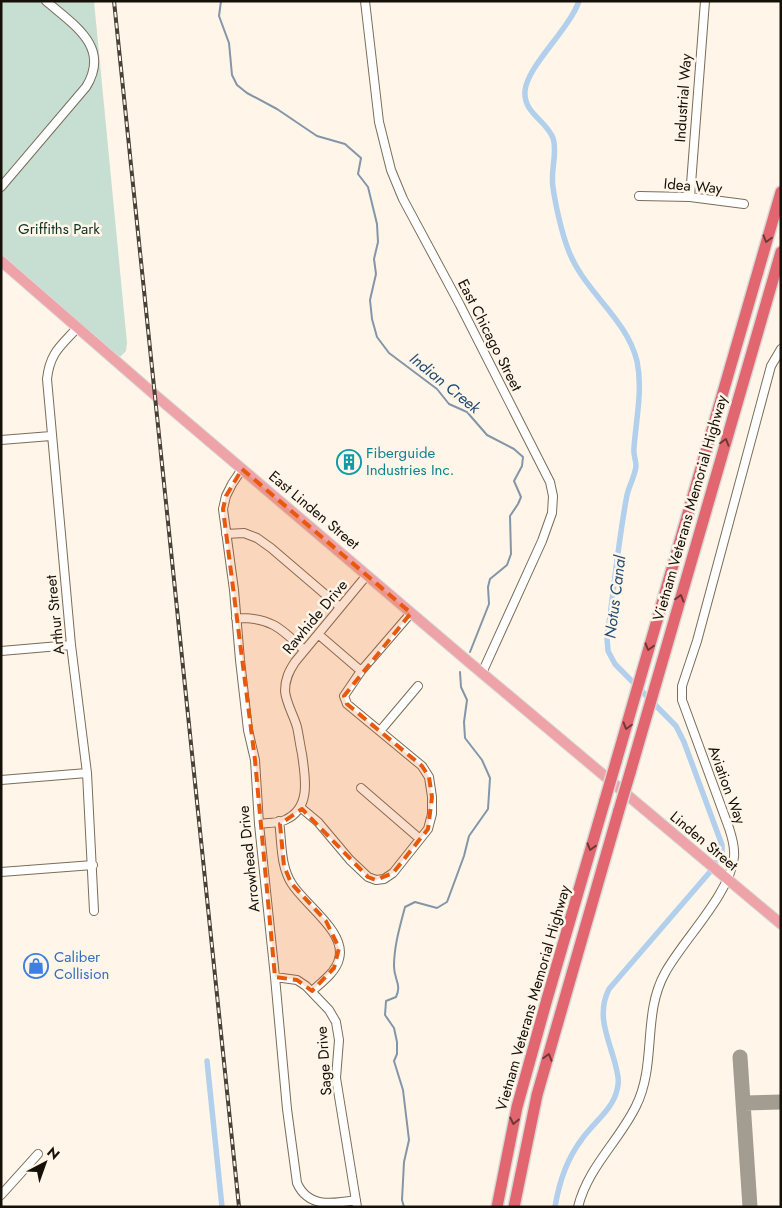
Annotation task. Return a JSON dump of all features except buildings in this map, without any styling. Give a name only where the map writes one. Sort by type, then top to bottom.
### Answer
[{"type":"highway","name":"Vietnam Veterans Memorial Highway","points":[[497,1207],[517,1107],[547,999],[781,192]]},
{"type":"highway","name":"Vietnam Veterans Memorial Highway","points":[[514,1207],[537,1095],[781,252]]},
{"type":"main road","name":"East Linden Street","points":[[1,261],[608,780]]},
{"type":"main road","name":"Linden Street","points":[[608,780],[781,924]]},
{"type":"street","points":[[1,187],[86,88],[92,78],[94,59],[92,46],[85,35],[46,1]]},
{"type":"street","name":"East Chicago Street","points":[[365,1],[379,122],[391,170],[403,200],[460,305],[550,482],[553,496],[552,513],[542,541],[482,673]]},
{"type":"street","name":"Industrial Way","points":[[690,198],[705,1]]},
{"type":"street","name":"Idea Way","points":[[639,196],[690,198],[744,204]]},
{"type":"street","name":"Arthur Street","points":[[78,327],[54,353],[49,363],[47,379],[72,645],[87,772],[94,912]]},
{"type":"street","name":"Aviation Way","points":[[578,1207],[587,1182],[606,1151],[626,1125],[642,1093],[646,1076],[657,990],[664,974],[724,888],[734,858],[732,838],[682,700],[682,686],[698,640],[771,366],[781,349]]},
{"type":"street","points":[[1,440],[51,436]]},
{"type":"street","name":"Arrowhead Drive","points":[[242,469],[226,496],[223,509],[248,730],[255,760],[259,824],[287,1109],[297,1183],[306,1197],[319,1204],[356,1203]]},
{"type":"street","points":[[226,534],[244,533],[257,538],[272,548],[340,608]]},
{"type":"street","name":"Rawhide Drive","points":[[300,807],[306,791],[306,778],[297,728],[285,693],[288,672],[367,575]]},
{"type":"street","points":[[259,824],[285,820],[300,807],[318,822],[350,860],[368,877],[376,880],[393,873],[428,829],[432,814],[429,777],[422,766],[347,704],[344,696],[360,671],[412,613]]},
{"type":"street","points":[[236,618],[253,617],[267,621],[304,650]]},
{"type":"street","points":[[318,634],[360,671]]},
{"type":"street","points":[[1,651],[72,645]]},
{"type":"street","points":[[380,731],[418,686]]},
{"type":"street","points":[[1,780],[87,772]]},
{"type":"street","points":[[361,788],[420,839]]},
{"type":"street","points":[[280,821],[284,866],[291,883],[300,895],[326,921],[339,948],[339,960],[334,968],[312,991]]},
{"type":"street","points":[[1,872],[93,865]]},
{"type":"street","name":"Sage Drive","points":[[275,977],[297,980],[312,991],[329,1010],[336,1022],[339,1040],[336,1078],[356,1203]]},
{"type":"street","points":[[1,1195],[38,1154]]},
{"type":"highlighted area","points":[[242,469],[411,613],[344,696],[347,704],[422,766],[429,777],[432,797],[428,829],[393,873],[376,880],[368,877],[302,809],[280,824],[284,866],[291,883],[326,921],[339,948],[334,968],[312,991],[297,980],[275,977],[255,760],[223,509],[226,496]]},
{"type":"green space","name":"Griffiths Park","points":[[1,1],[94,1],[127,343],[126,351],[120,357],[1,255]]},
{"type":"waterway","name":"Indian Creek","points":[[221,1],[219,16],[229,43],[232,75],[237,85],[317,136],[345,144],[361,158],[358,174],[368,187],[377,224],[378,242],[374,259],[376,274],[370,300],[372,319],[377,337],[389,353],[437,389],[449,404],[467,412],[487,435],[514,449],[523,457],[522,466],[514,481],[521,497],[510,516],[511,554],[507,565],[490,579],[488,587],[489,604],[470,652]]},
{"type":"waterway","name":"Notus Canal","points":[[555,1207],[567,1163],[586,1133],[607,1110],[617,1090],[617,1073],[603,1017],[603,1008],[609,989],[709,873],[722,853],[722,845],[684,742],[676,726],[615,664],[608,651],[607,638],[621,530],[627,495],[636,466],[634,450],[639,372],[637,361],[624,331],[584,278],[568,249],[563,235],[552,181],[555,150],[553,138],[531,111],[525,99],[527,81],[533,70],[567,24],[579,1]]},
{"type":"waterway","name":"Indian Creek","points":[[404,1207],[402,1200],[404,1162],[409,1140],[403,1090],[394,1061],[397,1054],[397,1042],[394,1028],[385,1015],[386,1001],[396,997],[398,993],[394,966],[398,936],[405,907],[415,902],[437,908],[447,902],[464,856],[469,836],[488,809],[490,778],[482,760],[465,738],[464,722],[467,700],[461,687],[460,672]]},
{"type":"waterway","points":[[207,1061],[222,1207]]},
{"type":"taxiway","points":[[740,1057],[750,1207]]},
{"type":"taxiway","points":[[744,1103],[781,1102]]},
{"type":"railway","points":[[114,1],[239,1207]]},
{"type":"place","name":"Fiberguide Industries Inc.","points":[[349,462]]},
{"type":"place","name":"Caliber Collision","points":[[36,966]]}]
